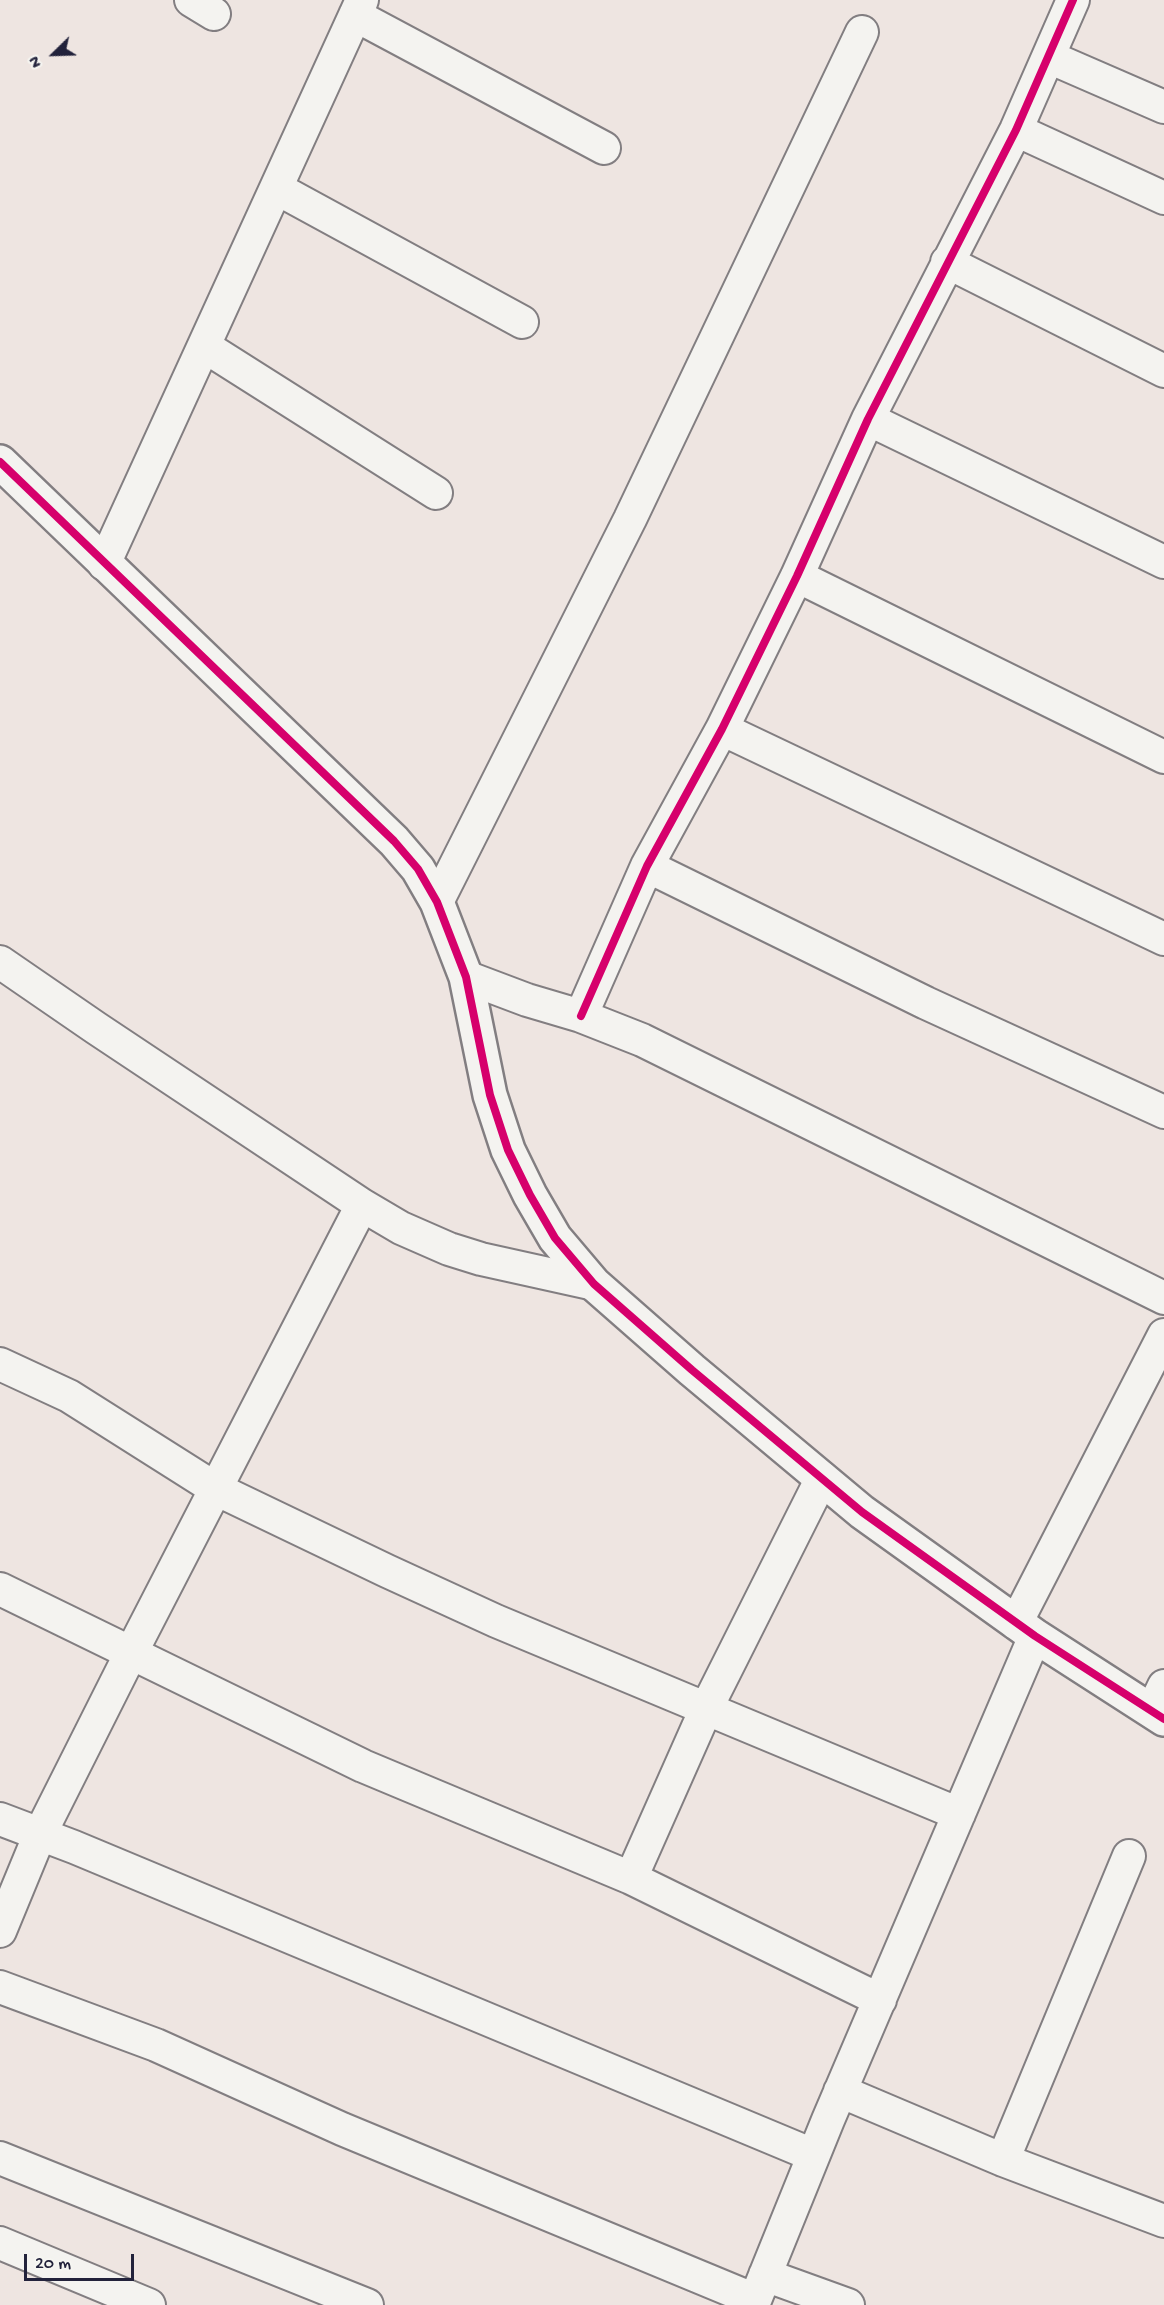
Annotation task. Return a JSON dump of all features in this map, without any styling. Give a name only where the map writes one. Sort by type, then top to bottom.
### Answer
[{"type":"street","points":[[581,1016],[647,866],[722,729],[797,576],[868,419],[1016,130],[1073,0]]},
{"type":"street","points":[[104,564],[358,8],[604,148]]},
{"type":"street","points":[[437,902],[630,519],[862,32]]},
{"type":"street","points":[[1049,57],[1164,107]]},
{"type":"street","points":[[1016,130],[1164,198]]},
{"type":"street","points":[[276,188],[522,322]]},
{"type":"street","points":[[947,262],[1164,371]]},
{"type":"street","points":[[204,346],[436,494]]},
{"type":"street","points":[[868,419],[1164,562]]},
{"type":"street","points":[[0,462],[394,840],[418,869],[437,902],[466,977],[490,1095],[508,1150],[530,1196],[555,1238],[594,1284],[692,1370],[862,1512],[1026,1629],[1160,1705]]},
{"type":"street","points":[[797,576],[1164,757]]},
{"type":"street","points":[[722,729],[1164,939]]},
{"type":"street","points":[[647,866],[926,1003],[1164,1112]]},
{"type":"street","points":[[0,962],[96,1028],[401,1228],[449,1249],[481,1259],[594,1284]]},
{"type":"street","points":[[466,977],[527,1000],[581,1016],[642,1040],[1164,1298]]},
{"type":"street","points":[[0,1931],[40,1834],[362,1204]]},
{"type":"street","points":[[758,2293],[813,2155],[959,1814],[1026,1629],[1164,1335]]},
{"type":"street","points":[[0,1364],[69,1396],[216,1489],[496,1621],[959,1814]]},
{"type":"street","points":[[631,1878],[706,1709],[822,1478]]},
{"type":"street","points":[[0,1589],[363,1766],[631,1878],[880,2000]]},
{"type":"street","points":[[0,1819],[813,2155]]},
{"type":"street","points":[[1003,2160],[1129,1856]]},
{"type":"street","points":[[0,1987],[156,2045],[342,2130],[758,2293],[848,2305]]},
{"type":"street","points":[[840,2091],[1003,2160],[1164,2221]]},
{"type":"street","points":[[0,2158],[367,2305]]},
{"type":"street","points":[[0,2243],[149,2305]]},
{"type":"cycle path","points":[[581,1016],[647,866],[722,729],[797,576],[868,419],[1016,130],[1073,0]]},
{"type":"cycle path","points":[[0,462],[394,841],[418,869],[437,902],[466,977],[490,1095],[508,1150],[555,1238],[594,1284],[692,1370],[862,1512],[1035,1636],[1164,1719]]}]
